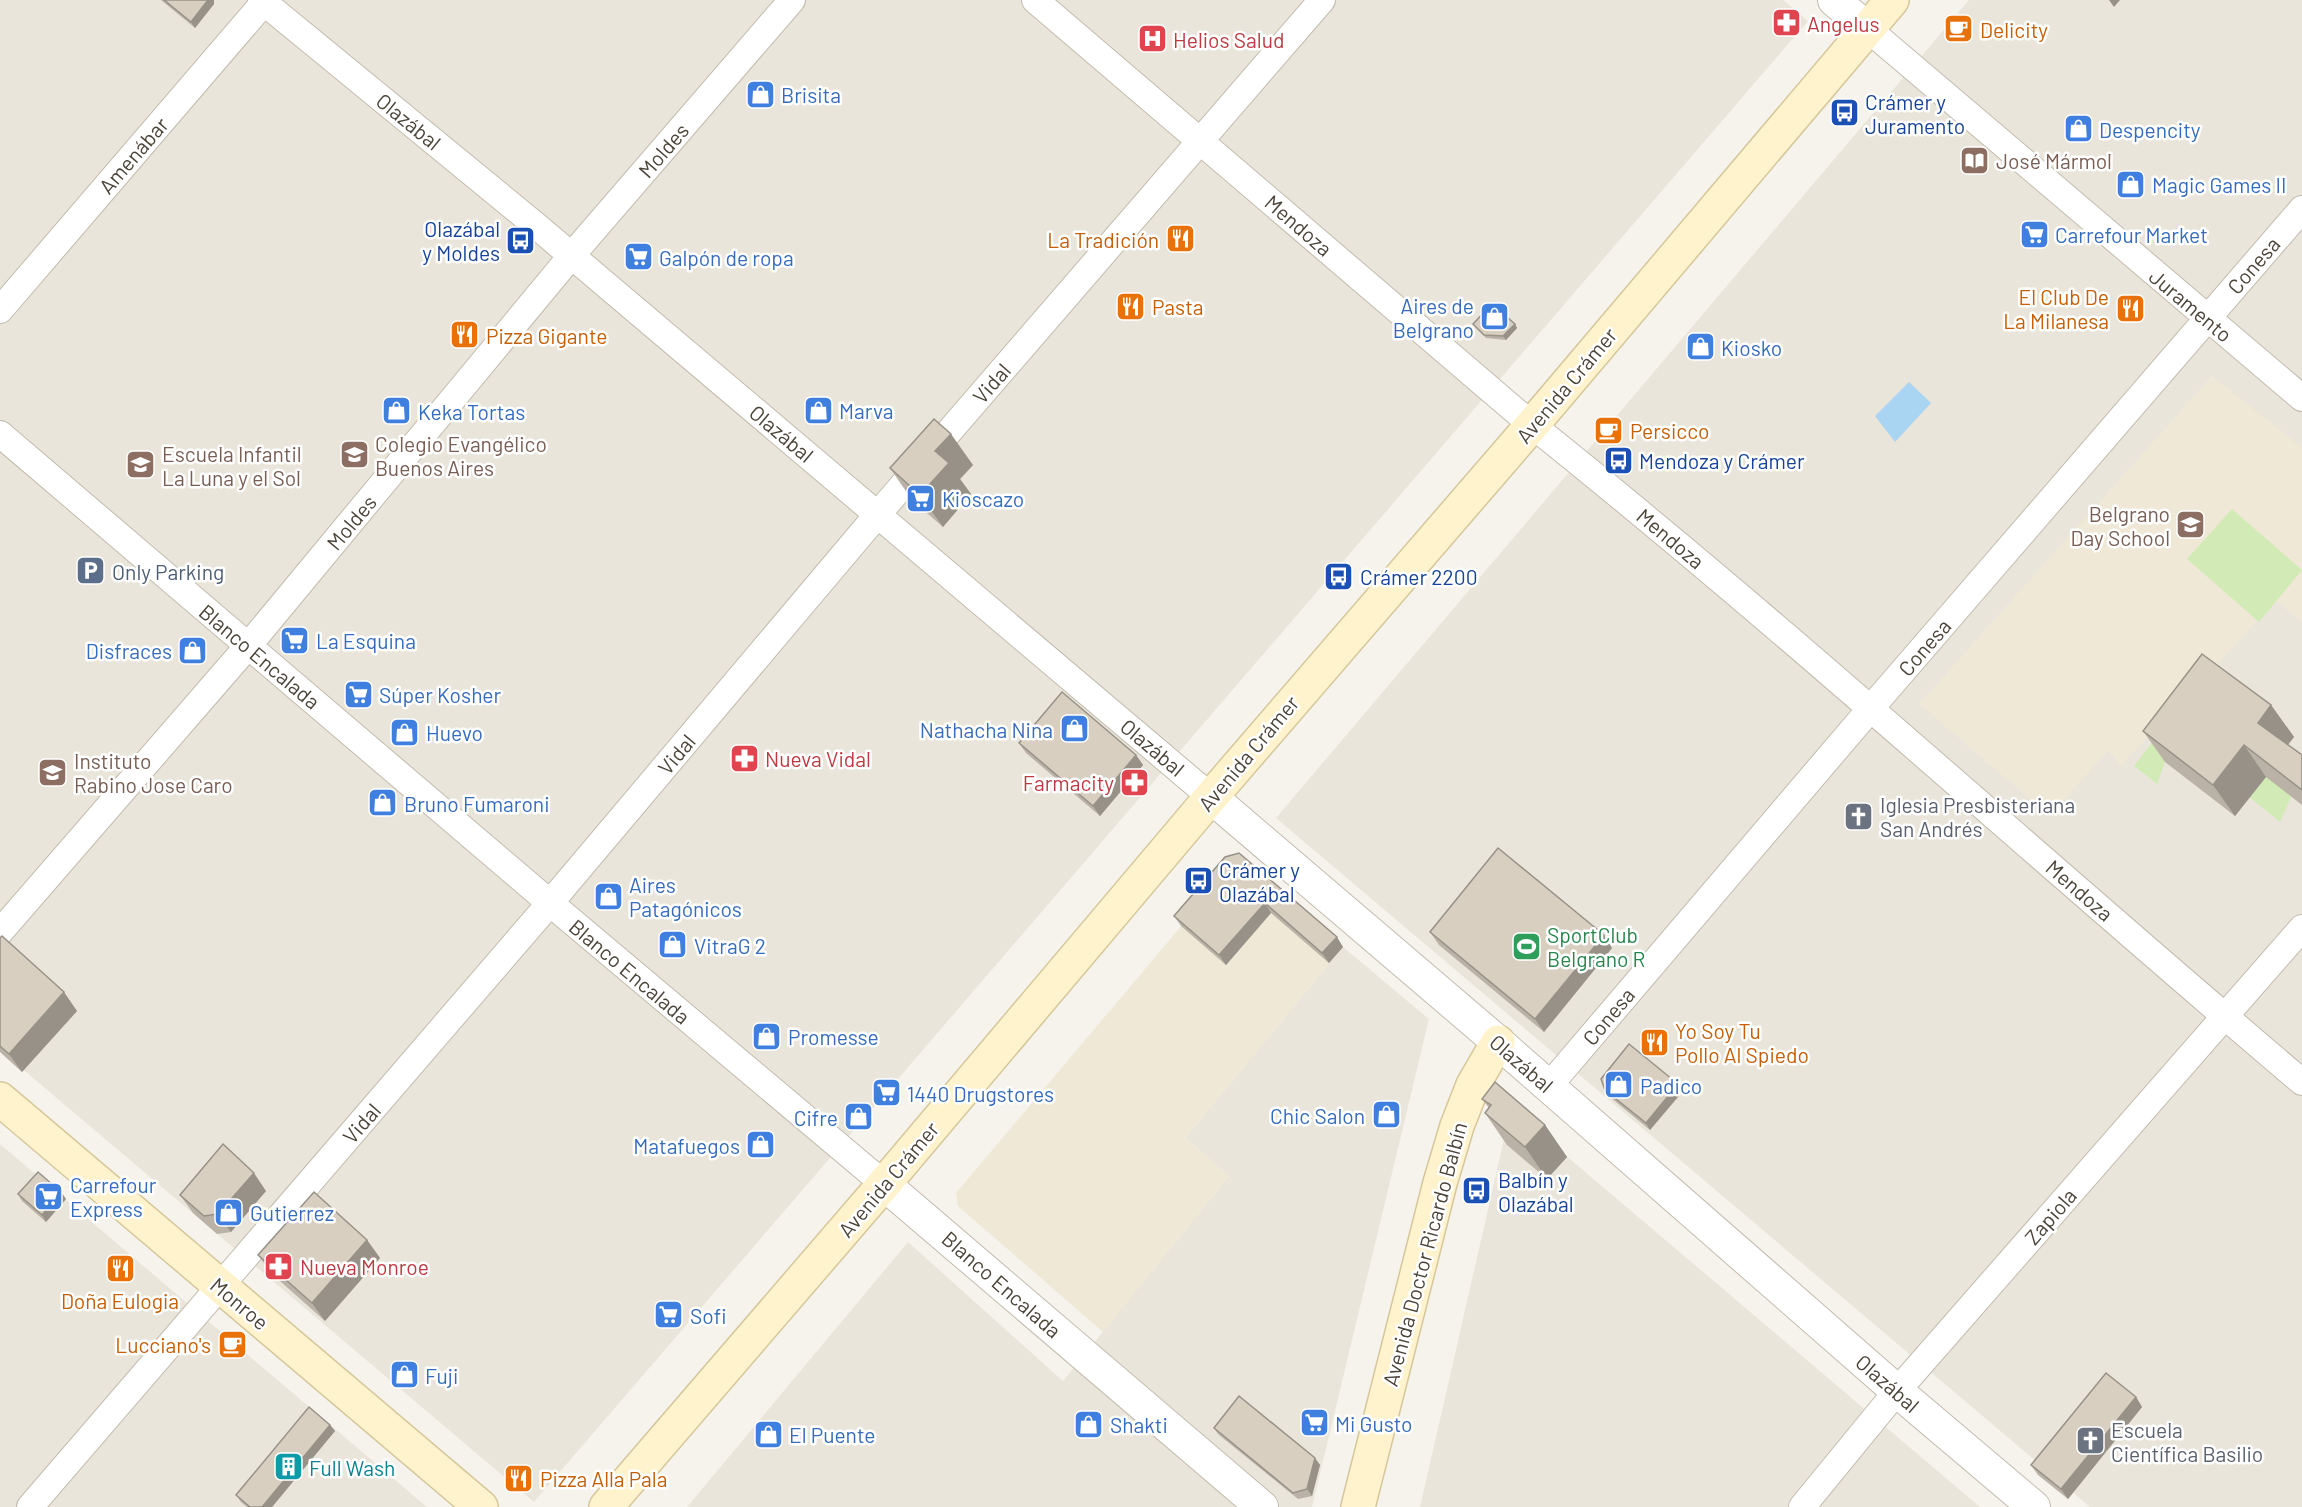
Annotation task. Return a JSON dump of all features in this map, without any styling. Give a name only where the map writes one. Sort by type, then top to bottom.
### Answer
[{"type":"main road","name":"Avenida Crámer","points":[[606,1507],[885,1184],[1211,796],[1532,425],[1892,0]]},
{"type":"main road","name":"Avenida Doctor Ricardo Balbín","points":[[1358,1507],[1457,1126],[1473,1085],[1498,1042]]},
{"type":"main road","name":"Monroe","points":[[0,1099],[481,1507]]},
{"type":"street","name":"Moldes","points":[[0,932],[248,646],[572,255],[792,0]]},
{"type":"street","name":"Mendoza","points":[[1035,0],[1532,425],[1610,487],[1871,708],[2302,1082]]},
{"type":"street","name":"Vidal","points":[[30,1507],[550,903],[878,514],[1322,0]]},
{"type":"street","name":"Juramento","points":[[1834,0],[2206,319],[2302,398]]},
{"type":"street","name":"Olazábal","points":[[263,1],[572,255],[1211,796],[2034,1507]]},
{"type":"street","name":"Amenábar","points":[[0,310],[263,1]]},
{"type":"street","name":"Conesa","points":[[1548,1086],[2302,209]]},
{"type":"street","name":"Blanco Encalada","points":[[0,434],[550,903],[885,1184],[1262,1507]]},
{"type":"street","name":"Zapiola","points":[[1802,1507],[1897,1391],[2302,928]]},
{"type":"shaded area","points":[[0,0],[1783,0],[1808,21],[534,1502],[0,1050]]},
{"type":"shaded area","points":[[1969,0],[2302,0],[2302,1507],[2090,1507],[1276,818]]},
{"type":"shaded area","name":"Belgrano Day School","points":[[2212,376],[2302,448],[2302,622],[2276,601],[2121,766],[2108,750],[2050,816],[1919,704]]},
{"type":"shaded area","points":[[1232,866],[1343,947],[1185,1138],[1229,1176],[1103,1332],[958,1206],[956,1193]]},
{"type":"shaded area","points":[[1343,947],[1429,1019],[1312,1507],[687,1507],[908,1242],[1063,1381],[1229,1176],[1185,1138]]},
{"type":"shaded area","points":[[1511,1109],[1980,1507],[1420,1507]]},
{"type":"shaded area","points":[[0,1144],[427,1507],[0,1507]]},
{"type":"green space","points":[[2232,509],[2302,570],[2259,622],[2187,559]]},
{"type":"green space","points":[[2177,710],[2292,795],[2280,822],[2181,742],[2165,762],[2157,784],[2134,766]]},
{"type":"water","points":[[1909,382],[1931,403],[1895,442],[1875,416]]},
{"type":"building","points":[[164,0],[208,0],[191,22]]},
{"type":"building","name":"Aires de Belgrano","points":[[1492,304],[1515,324],[1503,336],[1484,335],[1473,324]]},
{"type":"building","points":[[934,419],[951,434],[935,451],[949,463],[920,495],[890,468]]},
{"type":"building","points":[[2202,654],[2271,705],[2258,723],[2302,755],[2302,790],[2244,745],[2213,785],[2143,731]]},
{"type":"building","points":[[1062,692],[1136,755],[1093,806],[1019,743]]},
{"type":"building","name":"SportClub Belgrano R","points":[[1498,848],[1604,935],[1535,1019],[1430,932]]},
{"type":"building","points":[[1239,853],[1337,937],[1322,953],[1265,903],[1219,955],[1174,916],[1225,857]]},
{"type":"building","points":[[2,936],[64,992],[9,1054],[0,1046],[0,938]]},
{"type":"building","points":[[1629,1044],[1678,1084],[1646,1123],[1605,1090],[1601,1079]]},
{"type":"building","points":[[1495,1082],[1545,1125],[1525,1147],[1485,1113],[1491,1105],[1482,1099]]},
{"type":"building","points":[[223,1144],[254,1173],[218,1214],[204,1216],[180,1195]]},
{"type":"building","points":[[38,1172],[61,1192],[42,1215],[18,1194]]},
{"type":"building","points":[[314,1192],[367,1240],[312,1303],[258,1255]]},
{"type":"building","name":"Escuela Científica Basilio","points":[[2106,1373],[2136,1397],[2061,1489],[2031,1465]]},
{"type":"building","points":[[1239,1396],[1315,1458],[1307,1489],[1293,1493],[1214,1428]]},
{"type":"building","name":"Full Wash","points":[[309,1407],[330,1425],[262,1507],[250,1507],[236,1495]]},
{"type":"place","name":"Angelus","points":[[1786,23]]},
{"type":"place","name":"Delicity","points":[[1959,29]]},
{"type":"place","name":"Helios Salud","points":[[1152,39]]},
{"type":"place","name":"Brisita","points":[[760,94]]},
{"type":"place","name":"Crámer y Juramento","points":[[1844,113]]},
{"type":"place","name":"Despencity","points":[[2078,129]]},
{"type":"place","name":"José Mármol","points":[[1975,160]]},
{"type":"place","name":"Magic Games II","points":[[2131,184]]},
{"type":"place","name":"Carrefour Market","points":[[2034,234]]},
{"type":"place","name":"La Tradición","points":[[1180,239]]},
{"type":"place","name":"Olazábal y Moldes","points":[[521,240]]},
{"type":"place","name":"Galpón de ropa","points":[[638,257]]},
{"type":"place","name":"Pasta","points":[[1131,306]]},
{"type":"place","name":"El Club De La Milanesa","points":[[2130,308]]},
{"type":"place","name":"Aires de Belgrano","points":[[1495,317]]},
{"type":"place","name":"Pizza Gigante","points":[[465,335]]},
{"type":"place","name":"Kiosko","points":[[1700,347]]},
{"type":"place","name":"Marva","points":[[818,410]]},
{"type":"place","name":"Keka Tortas","points":[[397,411]]},
{"type":"place","name":"Persicco","points":[[1609,430]]},
{"type":"place","name":"Colegio Evangélico Buenos Aires","points":[[354,455]]},
{"type":"place","name":"Mendoza y Crámer","points":[[1618,460]]},
{"type":"place","name":"Escuela Infantil La Luna y el Sol","points":[[141,465]]},
{"type":"place","name":"Kioscazo","points":[[921,498]]},
{"type":"place","name":"Belgrano Day School","points":[[2191,525]]},
{"type":"place","name":"Only Parking","points":[[91,571]]},
{"type":"place","name":"Crámer 2200","points":[[1339,576]]},
{"type":"place","name":"La Esquina","points":[[295,640]]},
{"type":"place","name":"Disfraces","points":[[193,650]]},
{"type":"place","name":"Súper Kosher","points":[[358,694]]},
{"type":"place","name":"Nathacha Nina","points":[[1074,729]]},
{"type":"place","name":"Huevo","points":[[405,732]]},
{"type":"place","name":"Nueva Vidal","points":[[744,758]]},
{"type":"place","name":"Instituto Rabino Jose Caro","points":[[53,772]]},
{"type":"place","name":"Farmacity","points":[[1135,782]]},
{"type":"place","name":"Bruno Fumaroni","points":[[383,803]]},
{"type":"place","name":"Iglesia Presbisteriana San Andrés","points":[[1859,816]]},
{"type":"place","name":"Crámer y Olazábal","points":[[1198,881]]},
{"type":"place","name":"Aires Patagónicos","points":[[608,896]]},
{"type":"place","name":"VitraG 2","points":[[673,945]]},
{"type":"place","name":"SportClub Belgrano R","points":[[1526,946]]},
{"type":"place","name":"Promesse","points":[[767,1036]]},
{"type":"place","name":"Yo Soy Tu Pollo Al Spiedo","points":[[1654,1042]]},
{"type":"place","name":"Padico","points":[[1619,1085]]},
{"type":"place","name":"1440 Drugstores","points":[[886,1093]]},
{"type":"place","name":"Chic Salon","points":[[1386,1115]]},
{"type":"place","name":"Cifre","points":[[859,1117]]},
{"type":"place","name":"Matafuegos","points":[[761,1145]]},
{"type":"place","name":"Balbín y Olazábal","points":[[1477,1191]]},
{"type":"place","name":"Carrefour Express","points":[[49,1196]]},
{"type":"place","name":"Gutierrez","points":[[229,1212]]},
{"type":"place","name":"Nueva Monroe","points":[[279,1266]]},
{"type":"place","name":"Doña Eulogia","points":[[120,1269]]},
{"type":"place","name":"Sofi","points":[[669,1315]]},
{"type":"place","name":"Lucciano's","points":[[232,1344]]},
{"type":"place","name":"Fuji","points":[[404,1375]]},
{"type":"place","name":"Mi Gusto","points":[[1314,1423]]},
{"type":"place","name":"Shakti","points":[[1089,1424]]},
{"type":"place","name":"El Puente","points":[[768,1434]]},
{"type":"place","name":"Escuela Científica Basilio","points":[[2090,1441]]},
{"type":"place","name":"Full Wash","points":[[288,1467]]},
{"type":"place","name":"Pizza Alla Pala","points":[[519,1478]]}]
